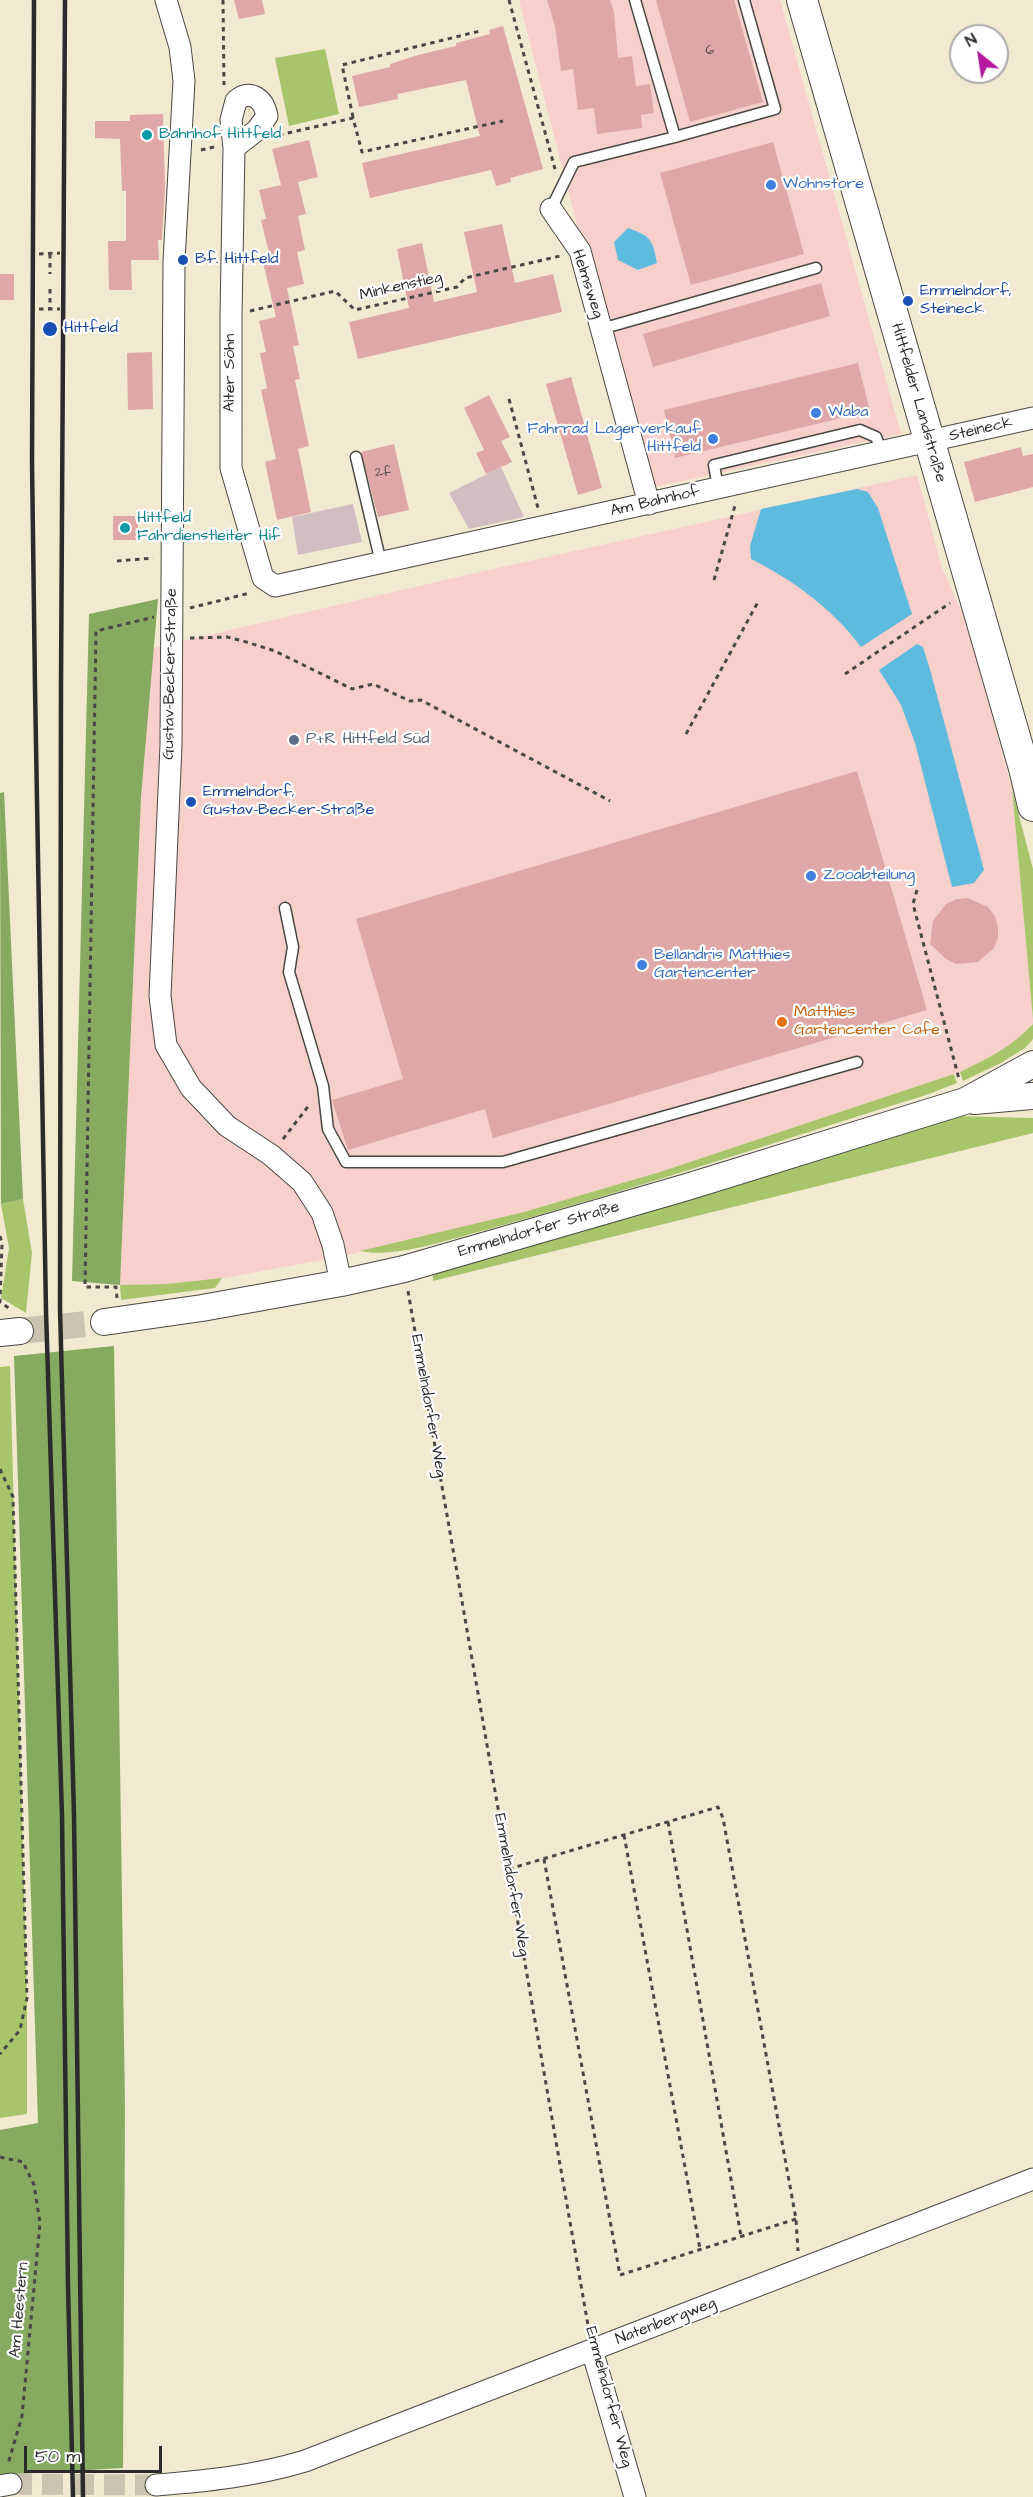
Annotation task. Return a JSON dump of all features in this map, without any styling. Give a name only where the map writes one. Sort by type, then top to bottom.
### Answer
[{"type":"main road","name":"Hittfelder Landstraße","points":[[802,0],[1033,806]]},
{"type":"street","name":"Gustav-Becker-Straße","points":[[166,0],[180,47],[184,81],[174,261],[171,745],[160,996],[166,1045],[191,1088],[227,1126],[271,1155],[302,1182],[322,1213],[333,1245],[341,1283]]},
{"type":"street","points":[[227,147],[257,130],[267,116],[264,105],[251,94],[240,97],[233,105]]},
{"type":"street","name":"Alter Söhn","points":[[233,105],[227,147],[231,316],[231,468],[263,578],[275,586]]},
{"type":"street","name":"Helmsweg","points":[[551,209],[580,251],[649,504]]},
{"type":"street","name":"Steineck","points":[[929,441],[1033,418]]},
{"type":"street","name":"Am Bahnhof","points":[[275,586],[929,441]]},
{"type":"street","name":"Emmelndorfer Straße","points":[[111,1313],[202,1308],[341,1283],[404,1269],[687,1187],[965,1101],[1033,1064]]},
{"type":"street","name":"Emmelndorfer Straße","points":[[965,1101],[1033,1096]]},
{"type":"street","name":"Natenbergweg","points":[[156,2485],[224,2480],[265,2473],[305,2461],[1033,2179]]},
{"type":"street","name":"Emmelndorfer Weg","points":[[592,2350],[635,2497]]},
{"type":"lane","points":[[635,0],[675,137]]},
{"type":"lane","points":[[551,209],[574,162],[775,109],[744,0]]},
{"type":"lane","points":[[601,329],[816,268]]},
{"type":"lane","points":[[718,488],[714,465],[860,430],[876,437],[882,452]]},
{"type":"lane","points":[[356,457],[381,563]]},
{"type":"lane","points":[[285,908],[293,947],[289,972],[323,1086],[328,1129],[346,1162],[503,1162],[857,1062]]},
{"type":"path","points":[[223,0],[224,85],[233,105]]},
{"type":"path","points":[[509,0],[555,172]]},
{"type":"path","points":[[480,31],[342,65],[353,118],[362,152],[503,121]]},
{"type":"path","points":[[275,136],[353,118]]},
{"type":"path","points":[[204,149],[227,147]]},
{"type":"path","name":"Minkenstieg","points":[[231,316],[335,291],[355,310],[457,287],[465,278],[580,251]]},
{"type":"path","points":[[39,254],[60,253]]},
{"type":"path","points":[[50,254],[50,274]]},
{"type":"path","points":[[50,289],[50,309]]},
{"type":"path","points":[[39,309],[60,309]]},
{"type":"path","points":[[508,399],[543,527]]},
{"type":"path","points":[[714,580],[741,483]]},
{"type":"path","points":[[117,561],[173,556]]},
{"type":"path","points":[[111,1313],[116,1287],[85,1287],[96,631],[275,586]]},
{"type":"path","points":[[845,674],[972,588]]},
{"type":"path","points":[[686,734],[759,600]]},
{"type":"path","points":[[186,638],[227,637],[243,640],[274,651],[352,688],[373,684],[410,701],[421,700],[610,801]]},
{"type":"path","points":[[917,890],[913,904],[965,1101]]},
{"type":"path","points":[[271,1155],[323,1086]]},
{"type":"path","points":[[0,1236],[2,1243],[0,1302]]},
{"type":"path","name":"Emmelndorfer Weg","points":[[404,1269],[592,2350]]},
{"type":"path","points":[[0,1469],[14,1497],[27,1998],[20,2030],[0,2054]]},
{"type":"path","points":[[509,1869],[718,1807],[723,1818],[796,2219],[799,2270]]},
{"type":"path","points":[[668,1822],[741,2236]]},
{"type":"path","points":[[624,1835],[700,2250]]},
{"type":"path","points":[[544,1859],[620,2275],[796,2219]]},
{"type":"path","name":"Am Heestern","points":[[0,2157],[23,2162],[34,2185],[40,2223],[22,2416],[8,2464],[6,2485]]},
{"type":"shaded area","points":[[519,0],[780,0],[901,434],[645,489]]},
{"type":"shaded area","points":[[501,467],[524,517],[469,529],[449,493]]},
{"type":"shaded area","points":[[917,475],[942,568],[967,623],[1012,789],[1033,1019],[1033,1024],[1022,1037],[960,1072],[663,1171],[524,1212],[344,1256],[218,1279],[167,1284],[120,1285],[141,797],[153,648],[462,576]]},
{"type":"shaded area","points":[[353,504],[362,542],[298,555],[292,517]]},
{"type":"green space","points":[[325,49],[339,114],[289,126],[275,58]]},
{"type":"green space","points":[[158,599],[141,797],[120,1285],[72,1281],[89,614]]},
{"type":"green space","points":[[1012,789],[1033,869],[1033,1019]]},
{"type":"green space","points":[[4,792],[23,1199],[1,1204],[0,793]]},
{"type":"green space","points":[[1033,1024],[1033,1039],[1025,1048],[1001,1063],[963,1081],[960,1072],[990,1057]]},
{"type":"green space","points":[[954,1074],[957,1083],[926,1095],[599,1198],[407,1250],[374,1253],[360,1251],[524,1212],[663,1171]]},
{"type":"green space","points":[[955,1116],[1033,1118],[1033,1133],[433,1281],[433,1272]]},
{"type":"green space","points":[[23,1199],[32,1253],[26,1313],[1,1298],[9,1248],[1,1204]]},
{"type":"green space","points":[[222,1278],[215,1288],[121,1300],[120,1285],[167,1284]]},
{"type":"green space","points":[[114,1346],[125,2109],[123,2468],[0,2475],[0,2130],[38,2123],[14,1356]]},
{"type":"green space","points":[[10,1366],[27,1998],[27,2114],[0,2118],[0,1367]]},
{"type":"water","points":[[628,228],[646,236],[652,243],[657,263],[638,270],[618,260],[614,242]]},
{"type":"water","points":[[857,489],[868,492],[878,508],[912,614],[861,647],[825,608],[782,576],[751,559],[750,546],[761,509]]},
{"type":"water","points":[[917,644],[923,647],[931,673],[984,870],[974,883],[952,887],[915,743],[901,705],[879,670]]},
{"type":"building","points":[[234,0],[262,0],[265,14],[239,19]]},
{"type":"building","points":[[547,0],[610,0],[614,12],[618,58],[632,56],[636,86],[650,84],[654,113],[641,115],[642,128],[597,134],[594,108],[578,110],[573,69],[561,71],[555,26]]},
{"type":"building","points":[[656,0],[734,0],[763,102],[690,122]]},
{"type":"building","points":[[503,26],[543,169],[510,178],[511,182],[496,186],[491,170],[370,198],[362,163],[480,136],[466,80],[397,94],[398,99],[359,107],[352,76],[390,67],[390,64],[418,55],[456,46],[456,43],[490,34],[489,30]]},
{"type":"building","points":[[163,114],[165,188],[162,240],[158,240],[159,260],[131,260],[132,290],[109,290],[108,241],[126,241],[126,191],[122,191],[120,139],[95,138],[95,121],[130,121],[130,115]]},
{"type":"building","points":[[309,140],[318,177],[298,182],[306,214],[298,216],[305,250],[297,252],[304,284],[287,288],[299,345],[293,346],[300,379],[295,380],[309,446],[298,449],[311,512],[277,520],[265,462],[276,459],[261,390],[267,388],[260,353],[266,352],[259,321],[276,317],[262,258],[270,257],[261,220],[266,219],[259,190],[281,185],[272,149]]},
{"type":"building","points":[[773,142],[804,254],[691,285],[660,173]]},
{"type":"building","points":[[502,224],[515,283],[553,274],[562,312],[358,359],[349,322],[409,308],[397,249],[422,243],[434,302],[477,292],[464,232]]},
{"type":"building","points":[[0,274],[14,274],[14,300],[0,300]]},
{"type":"building","points":[[821,283],[830,316],[653,367],[643,334]]},
{"type":"building","points":[[152,352],[153,409],[128,410],[127,353]]},
{"type":"building","points":[[858,363],[870,411],[675,458],[664,410]]},
{"type":"building","points":[[571,377],[602,488],[578,495],[546,384]]},
{"type":"building","points":[[489,395],[510,437],[501,441],[512,462],[486,474],[476,453],[484,450],[464,408]]},
{"type":"building","points":[[394,444],[409,510],[378,517],[361,452]]},
{"type":"building","points":[[1021,447],[1023,456],[1033,454],[1033,487],[975,502],[964,462]]},
{"type":"building","name":"Hittfeld Fahrdienstleiter Hif","points":[[113,516],[138,516],[138,540],[113,540]]},
{"type":"building","name":"Bellandris Matthies Gartencenter","points":[[857,771],[927,1010],[493,1138],[485,1109],[348,1150],[332,1100],[403,1079],[356,919]]},
{"type":"building","points":[[968,898],[988,907],[995,916],[998,938],[994,948],[978,962],[956,964],[946,959],[930,944],[933,921],[946,904],[957,899]]},
{"type":"tunnel","points":[[20,1331],[104,1322]]},
{"type":"tunnel","points":[[11,2484],[156,2485]]},
{"type":"railway","points":[[34,0],[32,461],[35,687],[46,1311],[62,1816],[73,2497]]},
{"type":"railway","points":[[65,0],[60,1309],[74,1815],[83,2497]]},
{"type":"place","name":"Bahnhof Hittfeld","points":[[147,135]]},
{"type":"place","name":"Wohnstore","points":[[771,185]]},
{"type":"place","name":"Bf. Hittfeld","points":[[183,260]]},
{"type":"place","name":"Emmelndorf, Steineck","points":[[908,301]]},
{"type":"place","name":"Hittfeld","points":[[50,329]]},
{"type":"place","name":"Waba","points":[[816,413]]},
{"type":"place","name":"Fahrrad Lagerverkauf Hittfeld","points":[[713,439]]},
{"type":"place","name":"Hittfeld Fahrdienstleiter Hif","points":[[125,528]]},
{"type":"place","name":"P+R Hittfeld Süd","points":[[294,740]]},
{"type":"place","name":"Emmelndorf, Gustav-Becker-Straße","points":[[191,802]]},
{"type":"place","name":"Zooabteilung","points":[[811,876]]},
{"type":"place","name":"Bellandris Matthies Gartencenter","points":[[642,965]]},
{"type":"place","name":"Matthies Gartencenter Cafe","points":[[782,1022]]}]
